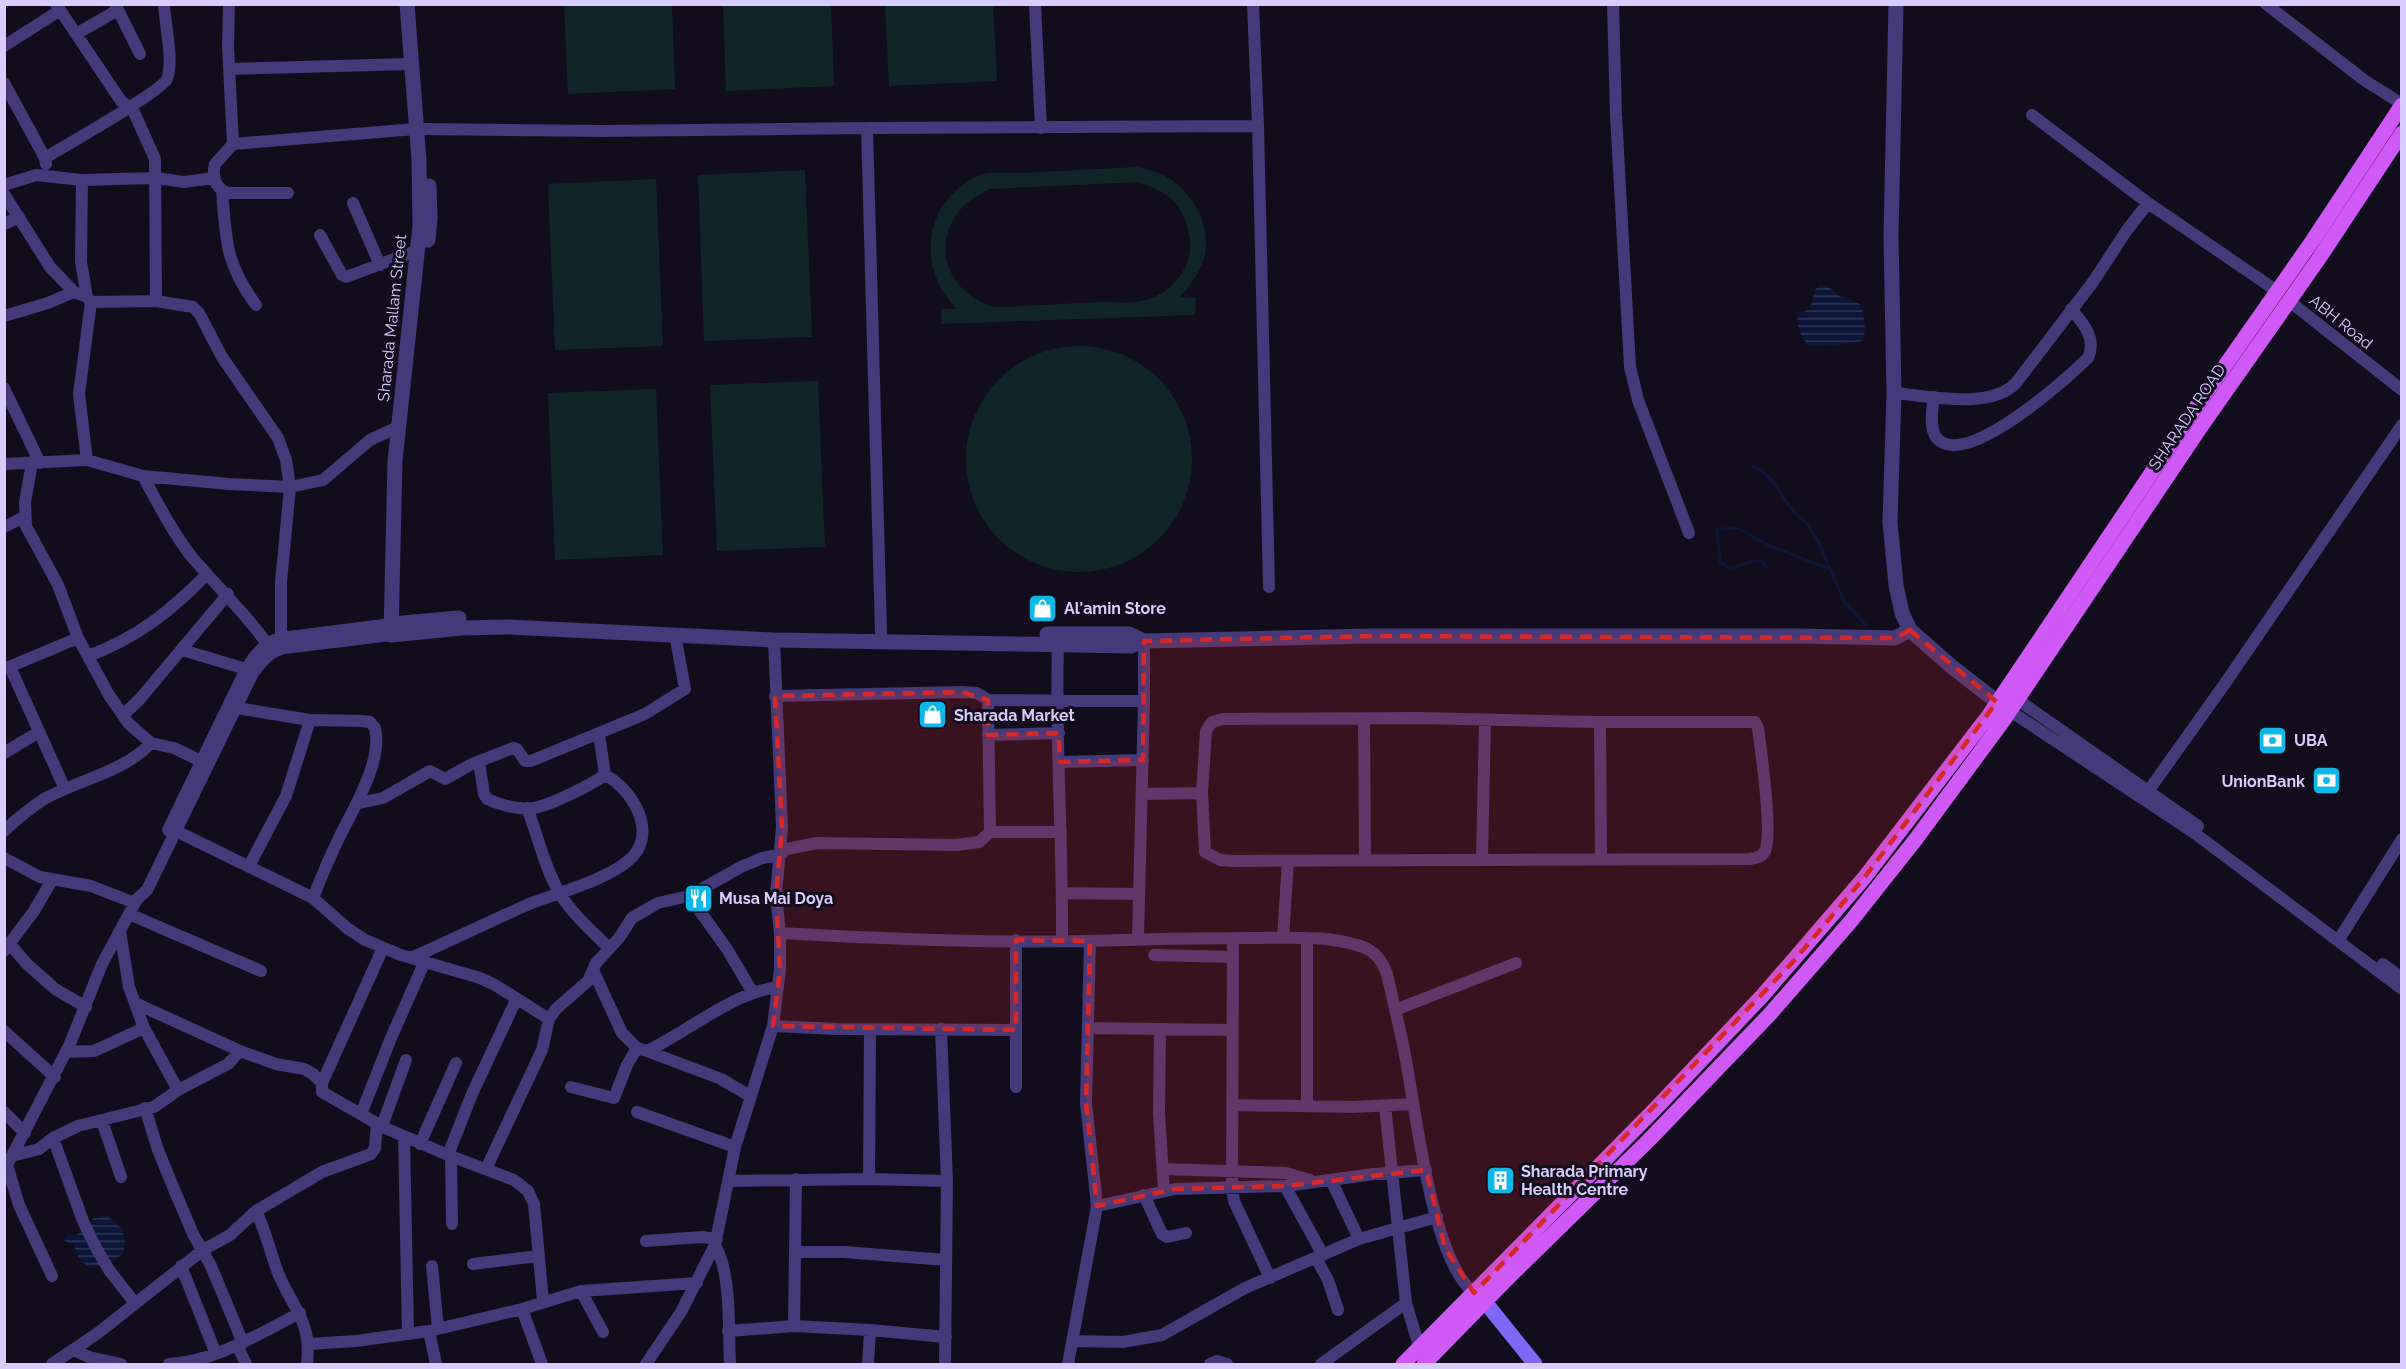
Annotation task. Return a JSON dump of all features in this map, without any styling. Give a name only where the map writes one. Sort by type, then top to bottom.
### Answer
[{"type":"main road","points":[[2294,280],[2402,104]]},
{"type":"main road","points":[[1424,1365],[1479,1298],[1792,963],[2001,710],[2092,562],[2187,420],[2283,296],[2402,134]]},
{"type":"main road","name":"SHARADA ROAD","points":[[2001,710],[2104,571],[2200,428],[2283,296]]},
{"type":"main road","points":[[2092,562],[2104,571]]},
{"type":"main road","points":[[1403,1365],[1479,1298]]},
{"type":"main road","points":[[1479,1298],[1535,1365]]},
{"type":"street","points":[[45,158],[129,107],[166,80],[168,46],[164,4]]},
{"type":"street","points":[[229,4],[229,69],[233,144]]},
{"type":"street","name":"Sharada Mallam Street","points":[[397,629],[404,461],[430,218],[421,129],[410,64],[407,4]]},
{"type":"street","name":"Sharada Mallam Street","points":[[397,629],[392,556],[398,427],[420,226],[421,129],[416,4]]},
{"type":"street","points":[[1035,4],[1041,128]]},
{"type":"street","points":[[1253,4],[1269,587]]},
{"type":"street","points":[[1613,4],[1616,115],[1630,367],[1638,400],[1689,533]]},
{"type":"street","points":[[1896,4],[1891,236],[1894,393],[1890,522],[1903,634]]},
{"type":"street","points":[[2266,4],[2364,80],[2402,104]]},
{"type":"street","points":[[4,46],[58,8],[122,101],[133,110],[154,159],[156,301]]},
{"type":"street","points":[[76,34],[116,8],[140,54]]},
{"type":"street","points":[[229,69],[410,64]]},
{"type":"street","points":[[4,83],[45,158],[49,175]]},
{"type":"street","name":"ABH Road","points":[[2032,115],[2148,203],[2283,296],[2402,390]]},
{"type":"street","points":[[256,305],[238,279],[230,261],[226,246],[222,190],[214,178],[215,164],[233,144],[421,129],[602,131],[1258,126]]},
{"type":"street","points":[[867,128],[881,632]]},
{"type":"street","points":[[214,178],[184,182],[156,178],[82,180],[36,175],[5,185],[19,217],[50,267],[74,292],[89,299],[156,301],[188,305],[199,313],[222,357],[280,442],[286,460],[290,487],[280,582],[281,638]]},
{"type":"street","points":[[82,180],[81,262],[89,299],[80,394],[87,460]]},
{"type":"street","points":[[222,190],[288,193]]},
{"type":"street","points":[[353,203],[380,265]]},
{"type":"street","points":[[1894,393],[1984,398],[2007,392],[2093,282],[2148,203]]},
{"type":"street","points":[[4,224],[19,217]]},
{"type":"street","points":[[320,235],[342,275],[346,277],[418,250]]},
{"type":"street","points":[[4,316],[48,303],[74,292]]},
{"type":"street","points":[[1934,397],[1932,418],[1935,435],[1939,441],[1949,445],[1971,444],[2012,420],[2035,404],[2088,358],[2090,337],[2085,325],[2071,309]]},
{"type":"street","points":[[4,388],[36,463],[27,487],[24,517],[32,540],[66,603],[78,638],[109,695],[137,733],[151,743],[174,748],[201,761]]},
{"type":"street","points":[[2149,790],[2402,425]]},
{"type":"street","points":[[4,464],[87,460],[143,476],[290,487],[323,480],[370,440],[398,427]]},
{"type":"street","points":[[143,476],[172,529],[207,574],[228,594],[270,647],[284,648],[461,618],[881,632],[1130,634],[1144,641]]},
{"type":"street","points":[[4,527],[24,517]]},
{"type":"street","points":[[88,656],[154,622],[178,603],[207,574]]},
{"type":"street","points":[[123,715],[182,650],[228,594]]},
{"type":"street","points":[[52,1276],[20,1205],[8,1164],[66,1052],[102,964],[134,905],[147,890],[201,761],[246,669],[254,657],[281,638],[397,629],[497,627],[774,640],[1131,646],[1144,641],[1371,636],[1903,634],[1951,666],[2001,710],[2095,765],[2402,978]]},
{"type":"street","points":[[359,803],[383,798],[430,771],[443,779],[513,748],[517,749],[525,761],[531,761],[645,714],[684,691],[685,682],[675,634]]},
{"type":"street","points":[[65,789],[7,668],[78,638]]},
{"type":"street","points":[[646,1365],[681,1312],[716,1242],[735,1147],[774,1026],[780,933],[776,895],[782,852],[782,797],[775,696],[774,640]]},
{"type":"street","points":[[1138,938],[1144,641]]},
{"type":"street","points":[[1058,645],[1062,941]]},
{"type":"street","points":[[173,829],[253,673],[270,647]]},
{"type":"street","points":[[182,650],[246,669]]},
{"type":"street","points":[[775,696],[962,692],[976,693],[988,700],[1144,701]]},
{"type":"street","points":[[486,1169],[542,1050],[549,1018],[555,1009],[588,981],[596,963],[638,914],[658,903],[689,896],[762,858],[817,843],[956,845],[979,842],[984,839],[990,832],[988,700]]},
{"type":"street","points":[[237,708],[310,720],[370,722],[375,728],[374,752],[359,803],[339,837],[313,898]]},
{"type":"street","points":[[2001,710],[2149,790],[2340,937],[2402,989]]},
{"type":"street","points":[[1223,719],[1485,720],[1755,722],[1761,751],[1768,837],[1765,852],[1755,858],[1234,861],[1220,860],[1209,855],[1203,846],[1202,794],[1206,731],[1212,722],[1223,719]]},
{"type":"street","points":[[249,866],[286,796],[310,720]]},
{"type":"street","points":[[1364,720],[1365,860]]},
{"type":"street","points":[[1482,859],[1485,720]]},
{"type":"street","points":[[1600,722],[1601,858]]},
{"type":"street","points":[[4,753],[39,732]]},
{"type":"street","points":[[988,735],[1059,733]]},
{"type":"street","points":[[411,958],[628,861],[639,847],[643,830],[636,807],[622,787],[605,775],[599,734]]},
{"type":"street","points":[[4,831],[26,812],[65,789],[120,764],[151,743]]},
{"type":"street","points":[[1060,762],[1143,760]]},
{"type":"street","points":[[479,762],[484,794],[488,799],[507,806],[527,808],[540,806],[579,790],[605,775]]},
{"type":"street","points":[[1142,794],[1202,794]]},
{"type":"street","points":[[527,808],[541,853],[559,893],[609,948]]},
{"type":"street","points":[[173,829],[313,898],[346,928],[382,948],[480,978],[549,1018]]},
{"type":"street","points":[[990,832],[1061,832]]},
{"type":"street","points":[[2340,937],[2402,839]]},
{"type":"street","points":[[4,858],[52,880],[92,886],[134,905],[261,971]]},
{"type":"street","points":[[1283,938],[1288,861]]},
{"type":"street","points":[[52,880],[34,911],[7,947],[55,989],[86,1007]]},
{"type":"street","points":[[1062,893],[1139,894]]},
{"type":"street","points":[[689,896],[753,993]]},
{"type":"street","points":[[120,932],[129,987],[144,1028],[178,1090]]},
{"type":"street","points":[[780,933],[921,940],[1090,941],[1138,938],[1307,938],[1346,943],[1372,951],[1379,957],[1387,974],[1426,1170],[1448,1254],[1462,1280],[1479,1298]]},
{"type":"street","points":[[1233,938],[1232,1187],[1238,1211],[1270,1278]]},
{"type":"street","points":[[1307,938],[1307,1106]]},
{"type":"street","points":[[1016,940],[1016,1087]]},
{"type":"street","points":[[1068,1365],[1097,1206],[1086,1103],[1090,941]]},
{"type":"street","points":[[382,948],[322,1083],[324,1094],[379,1125],[420,1144],[514,1180],[524,1186],[531,1196],[537,1221],[543,1301]]},
{"type":"street","points":[[1154,955],[1232,957]]},
{"type":"street","points":[[361,1114],[425,961]]},
{"type":"street","points":[[1395,1010],[1516,963]]},
{"type":"street","points":[[593,970],[622,1033],[642,1049],[721,1079],[750,1096]]},
{"type":"street","points":[[572,1087],[614,1098],[627,1065],[642,1049],[753,993],[778,987]]},
{"type":"street","points":[[452,1224],[450,1155],[472,1094],[516,1000]]},
{"type":"street","points":[[137,1004],[240,1051],[276,1064],[304,1069],[322,1083]]},
{"type":"street","points":[[774,1026],[870,1030],[1016,1030]]},
{"type":"street","points":[[66,1052],[94,1051],[144,1028]]},
{"type":"street","points":[[1088,1028],[1232,1030]]},
{"type":"street","points":[[941,1029],[947,1181],[945,1365]]},
{"type":"street","points":[[1160,1029],[1159,1113],[1164,1191]]},
{"type":"street","points":[[869,1179],[870,1030]]},
{"type":"street","points":[[4,1031],[54,1077]]},
{"type":"street","points":[[8,1164],[78,1126],[154,1107],[178,1090],[228,1064],[240,1051]]},
{"type":"street","points":[[52,1365],[98,1333],[181,1266],[230,1235],[256,1211],[322,1172],[371,1154],[375,1148],[379,1125],[406,1060]]},
{"type":"street","points":[[420,1144],[456,1063]]},
{"type":"street","points":[[1232,1105],[1385,1106],[1413,1104]]},
{"type":"street","points":[[1385,1106],[1406,1303],[1420,1349]]},
{"type":"street","points":[[145,1108],[158,1150],[193,1234],[203,1250],[246,1365]]},
{"type":"street","points":[[4,1112],[25,1133]]},
{"type":"street","points":[[637,1112],[735,1147]]},
{"type":"street","points":[[102,1121],[121,1177]]},
{"type":"street","points":[[404,1136],[408,1334]]},
{"type":"street","points":[[53,1138],[94,1246],[134,1302]]},
{"type":"street","points":[[1163,1169],[1286,1173],[1315,1181]]},
{"type":"street","points":[[1097,1206],[1164,1191],[1191,1188],[1285,1186],[1426,1170]]},
{"type":"street","points":[[794,1326],[797,1252],[796,1179]]},
{"type":"street","points":[[728,1180],[947,1181]]},
{"type":"street","points":[[1331,1180],[1359,1239]]},
{"type":"street","points":[[1285,1186],[1319,1257],[1338,1310]]},
{"type":"street","points":[[1144,1195],[1162,1234],[1167,1238],[1186,1233]]},
{"type":"street","points":[[256,1211],[269,1239],[279,1274],[300,1314],[309,1344],[307,1365]]},
{"type":"street","points":[[1073,1341],[1123,1342],[1162,1335],[1203,1314],[1220,1301],[1359,1239],[1398,1230],[1437,1217]]},
{"type":"street","points":[[646,1241],[702,1237],[716,1242]]},
{"type":"street","points":[[716,1242],[723,1265],[730,1365]]},
{"type":"street","points":[[797,1252],[844,1252],[946,1260]]},
{"type":"street","points":[[473,1264],[538,1256]]},
{"type":"street","points":[[181,1266],[216,1354]]},
{"type":"street","points":[[432,1266],[436,1365]]},
{"type":"street","points":[[309,1344],[433,1330],[522,1309],[581,1291],[697,1283]]},
{"type":"street","points":[[581,1291],[603,1332]]},
{"type":"street","points":[[1321,1365],[1406,1303]]},
{"type":"street","points":[[522,1309],[542,1365]]},
{"type":"street","points":[[169,1365],[216,1354],[300,1314]]},
{"type":"street","points":[[728,1331],[794,1326],[946,1337]]},
{"type":"street","points":[[868,1365],[870,1330]]},
{"type":"street","points":[[74,1350],[89,1357],[116,1364]]},
{"type":"street","points":[[1210,1365],[1217,1361],[1227,1365]]},
{"type":"highlighted area","points":[[1910,630],[1997,702],[1864,878],[1792,963],[1474,1293],[1445,1248],[1426,1170],[1285,1186],[1175,1189],[1097,1206],[1086,1103],[1090,941],[1016,940],[1016,1030],[773,1026],[780,970],[776,895],[782,827],[775,696],[962,692],[988,700],[988,735],[1059,733],[1060,762],[1143,760],[1144,641],[1372,636],[1895,638]]},
{"type":"green space","points":[[564,5],[672,5],[675,89],[568,94]]},
{"type":"green space","points":[[723,5],[831,5],[834,86],[726,91]]},
{"type":"green space","points":[[885,5],[993,5],[997,81],[889,86]]},
{"type":"green space","points":[[1138,167],[1159,173],[1175,182],[1192,200],[1203,222],[1206,234],[1204,258],[1191,284],[1180,297],[1196,298],[1195,315],[941,324],[942,309],[957,309],[944,293],[936,277],[930,249],[936,219],[953,193],[969,181],[987,173]],"holes":[[[1138,182],[1165,194],[1178,206],[1186,222],[1190,245],[1186,266],[1181,275],[1166,290],[1156,296],[1130,302],[995,307],[968,293],[957,283],[950,271],[946,257],[949,228],[964,206],[989,189]]]},
{"type":"green space","points":[[805,170],[812,337],[704,341],[698,175]]},
{"type":"green space","points":[[656,179],[663,346],[555,350],[548,184]]},
{"type":"green space","points":[[1079,346],[1101,348],[1132,359],[1159,379],[1179,406],[1190,437],[1192,459],[1190,481],[1179,512],[1159,539],[1132,559],[1101,570],[1079,572],[1057,570],[1026,559],[999,539],[979,512],[968,481],[966,459],[968,437],[979,406],[999,379],[1026,359],[1057,348]]},
{"type":"green space","points":[[818,381],[825,547],[717,551],[710,385]]},
{"type":"green space","points":[[656,389],[663,555],[555,560],[548,393]]},
{"type":"water","points":[[1820,285],[1827,285],[1839,296],[1860,304],[1864,322],[1863,341],[1829,346],[1808,345],[1805,342],[1798,327],[1798,314],[1810,309],[1815,290]]},
{"type":"water","points":[[107,1215],[123,1230],[125,1243],[123,1254],[100,1266],[87,1265],[82,1262],[74,1245],[63,1240],[67,1235],[76,1235],[83,1231],[93,1218]]},
{"type":"waterway","points":[[1752,467],[1761,470],[1771,479],[1792,510],[1808,525],[1818,541],[1845,603],[1866,625]]},
{"type":"waterway","points":[[1767,567],[1761,560],[1729,568],[1720,562],[1717,530],[1735,527],[1770,546],[1830,569]]},
{"type":"place","name":"Al'amin Store","points":[[1043,608]]},
{"type":"place","name":"Sharada Market","points":[[933,715]]},
{"type":"place","name":"UBA","points":[[2273,740]]},
{"type":"place","name":"UnionBank","points":[[2326,781]]},
{"type":"place","name":"Musa Mai Doya","points":[[698,898]]},
{"type":"place","name":"Sharada Primary Health Centre","points":[[1500,1180]]}]
